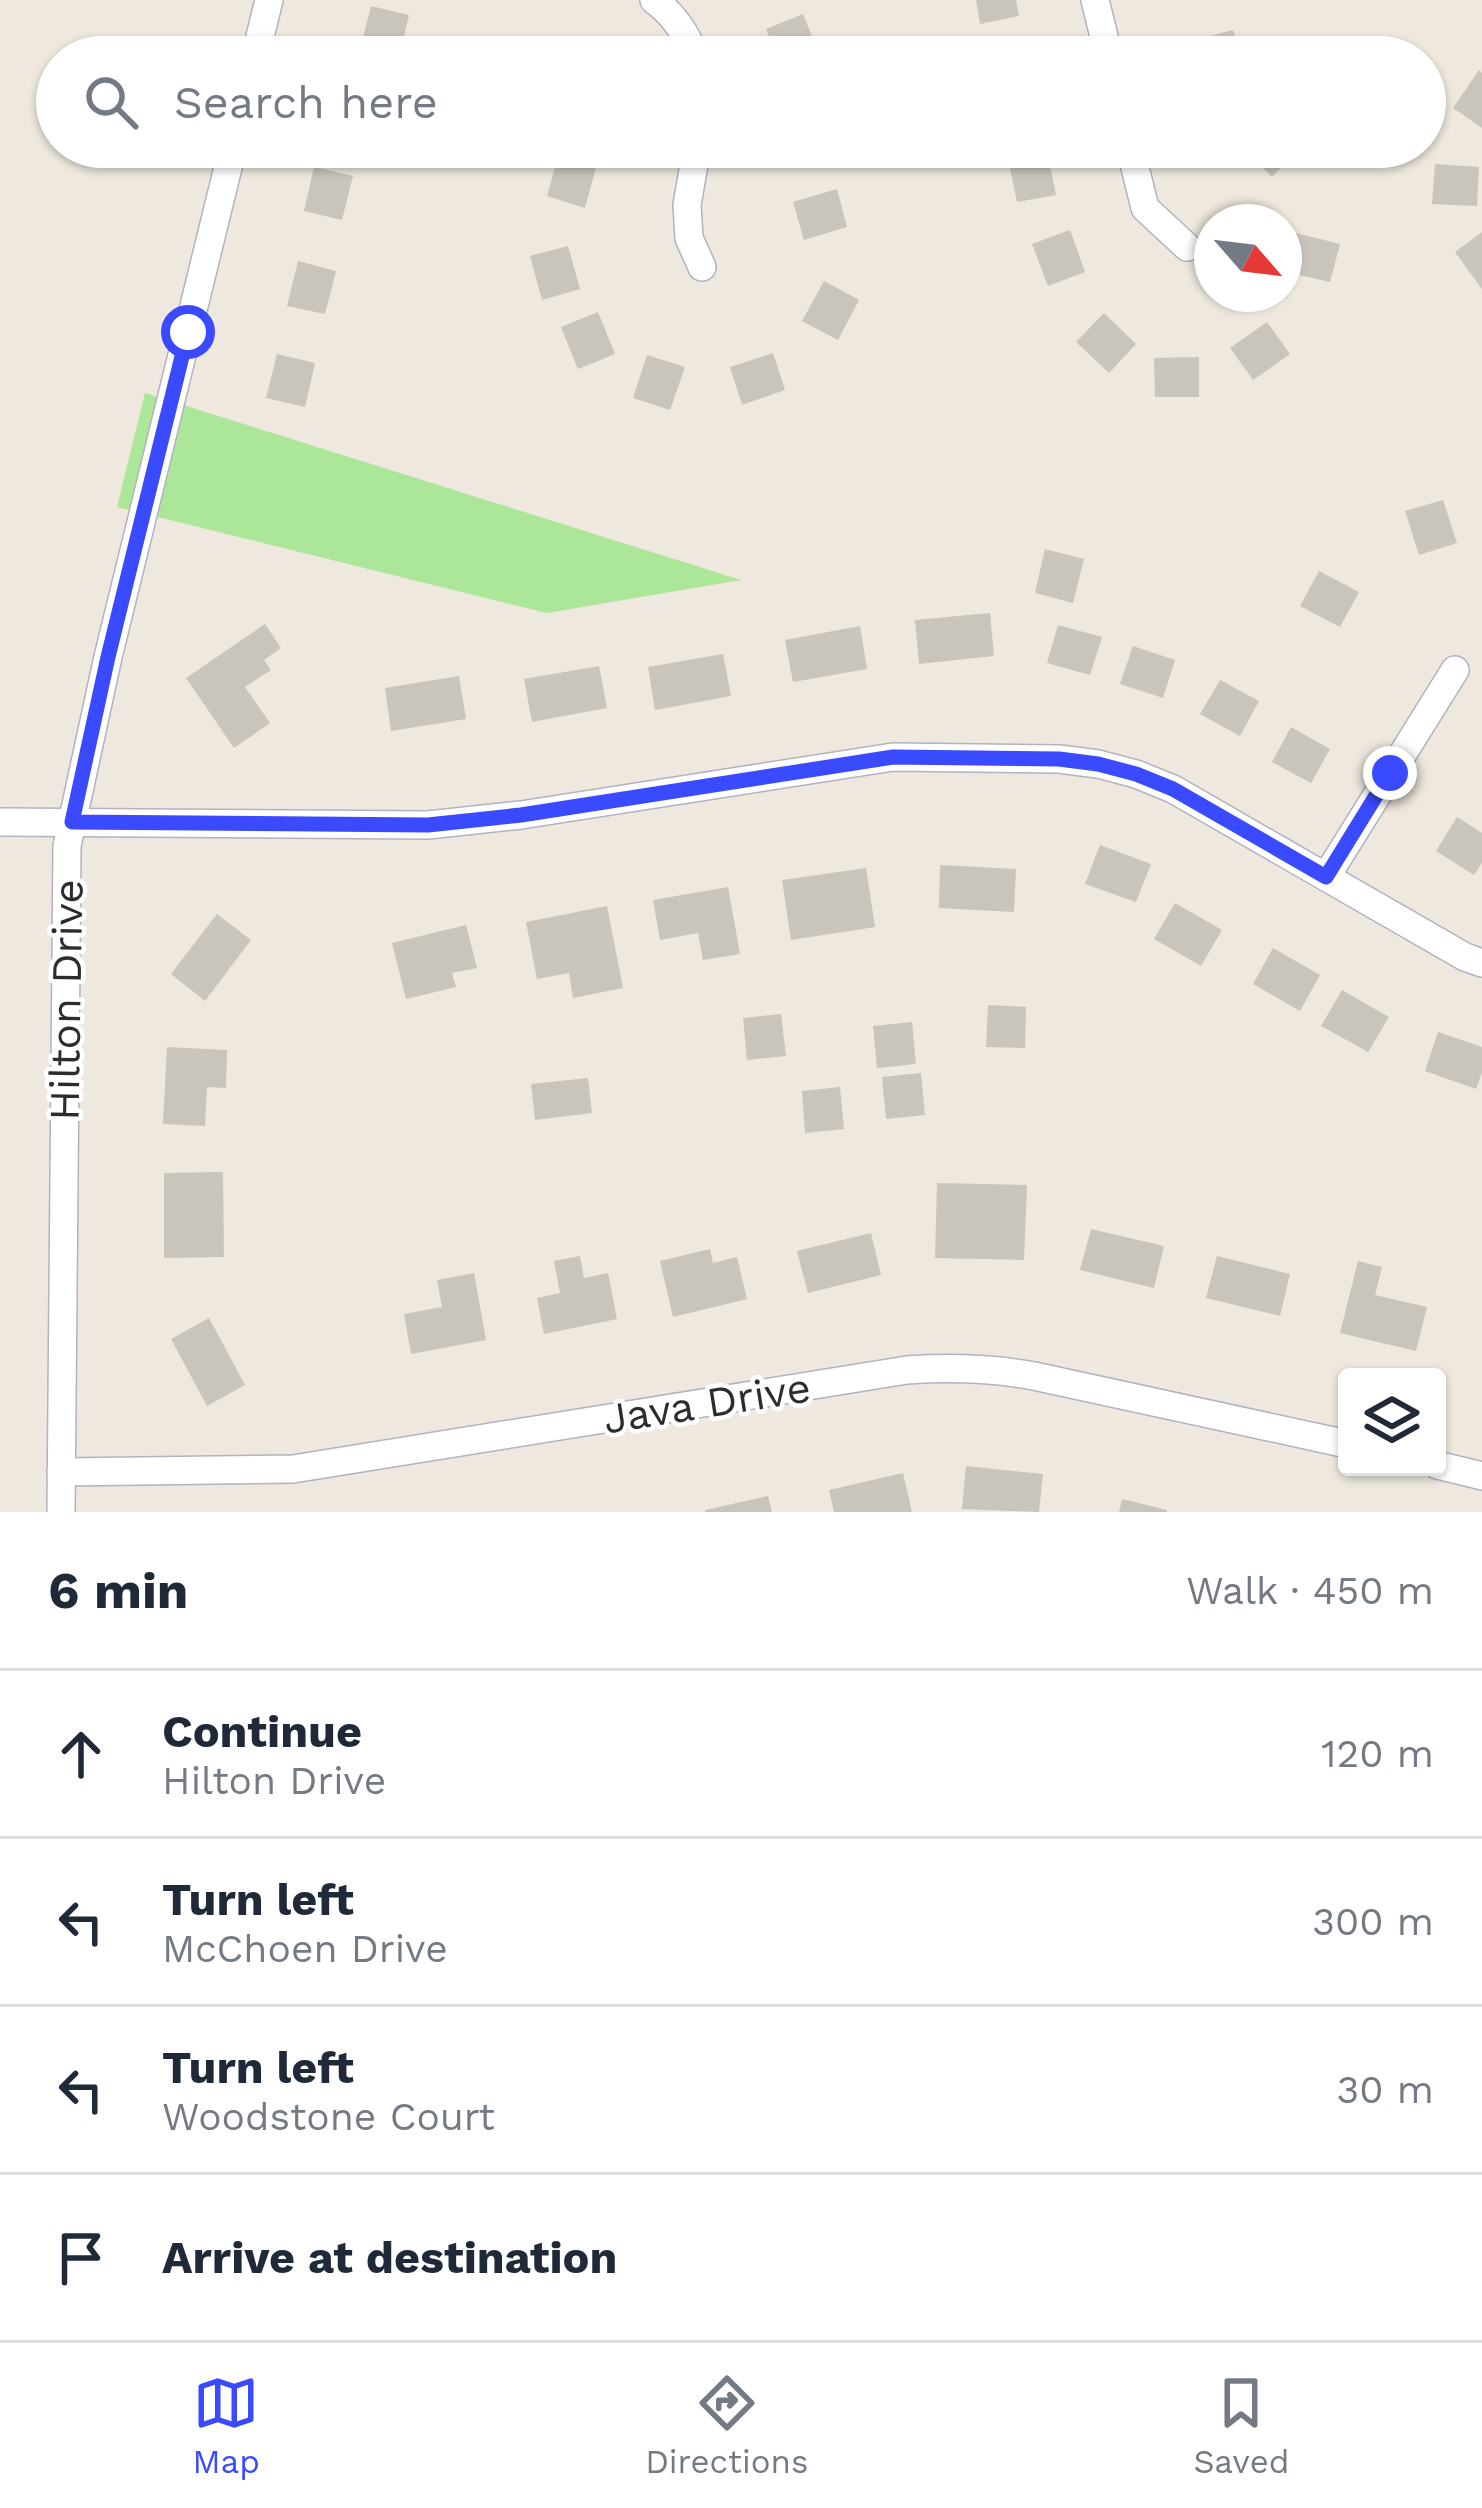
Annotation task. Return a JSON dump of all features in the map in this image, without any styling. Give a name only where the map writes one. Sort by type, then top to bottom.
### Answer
[{"type":"street","points":[[260,36],[268,0]]},
{"type":"street","points":[[654,0],[687,36]]},
{"type":"street","points":[[1096,0],[1104,36]]},
{"type":"street","name":"Hilton Drive","points":[[61,1512],[67,846],[108,657],[228,168]]},
{"type":"street","points":[[693,168],[688,238],[702,268]]},
{"type":"street","points":[[1135,168],[1144,208],[1187,247]]},
{"type":"street","points":[[1326,877],[1455,670]]},
{"type":"street","points":[[0,822],[428,825],[893,757],[1059,759],[1098,764],[1173,789],[1482,963]]},
{"type":"street","name":"Java Drive","points":[[61,1472],[293,1469],[907,1370],[950,1367],[1034,1376],[1338,1442]]},
{"type":"street","points":[[1446,1467],[1482,1476]]},
{"type":"green space","points":[[145,393],[741,580],[547,613],[117,507]]},
{"type":"building","points":[[976,0],[1016,0],[1019,16],[980,24]]},
{"type":"building","points":[[371,6],[409,15],[404,36],[364,36]]},
{"type":"building","points":[[803,14],[812,36],[769,36],[766,29]]},
{"type":"building","points":[[1479,70],[1482,73],[1482,128],[1453,108]]},
{"type":"building","points":[[1479,167],[1477,206],[1432,204],[1435,168]]},
{"type":"building","points":[[314,168],[353,176],[342,220],[304,211]]},
{"type":"building","points":[[555,168],[596,168],[585,208],[547,196]]},
{"type":"building","points":[[1010,168],[1050,168],[1056,195],[1017,202]]},
{"type":"building","points":[[837,189],[847,227],[804,240],[793,202]]},
{"type":"building","points":[[1070,230],[1085,272],[1048,286],[1032,244]]},
{"type":"building","points":[[1482,232],[1482,289],[1455,252]]},
{"type":"building","points":[[1302,234],[1340,244],[1330,282],[1302,276]]},
{"type":"building","points":[[568,246],[580,289],[542,300],[530,256]]},
{"type":"building","points":[[298,261],[336,271],[325,314],[287,306]]},
{"type":"building","points":[[824,281],[859,300],[838,340],[802,321]]},
{"type":"building","points":[[598,312],[615,354],[578,369],[561,327]]},
{"type":"building","points":[[1104,313],[1136,344],[1109,373],[1076,342]]},
{"type":"building","points":[[1267,322],[1290,354],[1253,380],[1230,348]]},
{"type":"building","points":[[773,353],[785,390],[742,405],[730,367]]},
{"type":"building","points":[[277,354],[315,363],[305,407],[266,398]]},
{"type":"building","points":[[647,355],[685,367],[670,410],[633,398]]},
{"type":"building","points":[[1199,357],[1199,397],[1155,397],[1154,358]]},
{"type":"building","points":[[1443,500],[1457,543],[1419,555],[1405,511]]},
{"type":"building","points":[[1045,549],[1084,559],[1073,603],[1035,593]]},
{"type":"building","points":[[1319,571],[1359,592],[1340,627],[1300,606]]},
{"type":"building","points":[[990,613],[994,656],[919,664],[915,620]]},
{"type":"building","points":[[265,624],[281,648],[264,660],[271,670],[245,687],[270,723],[234,748],[186,678]]},
{"type":"building","points":[[1058,625],[1102,637],[1090,675],[1047,663]]},
{"type":"building","points":[[860,626],[867,669],[793,682],[785,640]]},
{"type":"building","points":[[1133,646],[1175,660],[1163,698],[1120,684]]},
{"type":"building","points":[[723,654],[731,696],[655,710],[648,667]]},
{"type":"building","points":[[599,666],[607,708],[532,722],[524,679]]},
{"type":"building","points":[[459,676],[466,719],[391,731],[385,688]]},
{"type":"building","points":[[1220,680],[1259,701],[1240,736],[1200,714]]},
{"type":"building","points":[[1291,727],[1330,749],[1311,783],[1272,762]]},
{"type":"building","points":[[1457,817],[1482,833],[1482,863],[1474,875],[1436,851]]},
{"type":"building","points":[[1100,845],[1151,864],[1136,902],[1085,884]]},
{"type":"building","points":[[940,865],[1016,869],[1014,912],[939,908]]},
{"type":"building","points":[[866,868],[875,927],[791,940],[782,880]]},
{"type":"building","points":[[728,887],[740,954],[703,960],[698,933],[660,940],[653,900]]},
{"type":"building","points":[[1175,903],[1222,930],[1201,966],[1154,939]]},
{"type":"building","points":[[607,906],[623,988],[573,998],[569,973],[537,979],[526,922]]},
{"type":"building","points":[[217,914],[251,940],[205,1001],[171,974]]},
{"type":"building","points":[[466,925],[477,968],[452,973],[456,987],[406,999],[392,943]]},
{"type":"building","points":[[1273,948],[1320,975],[1300,1011],[1253,984]]},
{"type":"building","points":[[1342,990],[1389,1017],[1368,1052],[1321,1026]]},
{"type":"building","points":[[988,1005],[1026,1007],[1025,1048],[986,1047]]},
{"type":"building","points":[[781,1014],[786,1056],[747,1060],[743,1018]]},
{"type":"building","points":[[912,1022],[916,1064],[877,1068],[873,1026]]},
{"type":"building","points":[[1438,1032],[1482,1047],[1476,1089],[1425,1071]]},
{"type":"building","points":[[167,1047],[227,1050],[226,1088],[207,1087],[205,1126],[163,1124]]},
{"type":"building","points":[[921,1073],[925,1115],[886,1119],[882,1077]]},
{"type":"building","points":[[588,1078],[592,1113],[535,1120],[531,1084]]},
{"type":"building","points":[[840,1087],[844,1129],[805,1133],[802,1091]]},
{"type":"building","points":[[223,1172],[224,1257],[164,1258],[164,1173]]},
{"type":"building","points":[[937,1183],[1027,1185],[1024,1260],[935,1258]]},
{"type":"building","points":[[1091,1229],[1164,1246],[1154,1288],[1080,1270]]},
{"type":"building","points":[[871,1233],[881,1275],[808,1293],[797,1251]]},
{"type":"building","points":[[710,1249],[713,1263],[737,1257],[747,1299],[673,1317],[660,1261]]},
{"type":"building","points":[[580,1256],[584,1278],[608,1273],[617,1319],[544,1334],[537,1298],[560,1293],[554,1261]]},
{"type":"building","points":[[1217,1256],[1290,1274],[1280,1316],[1206,1298]]},
{"type":"building","points":[[1358,1261],[1382,1267],[1375,1295],[1427,1307],[1416,1351],[1340,1333]]},
{"type":"building","points":[[474,1273],[486,1340],[411,1354],[404,1314],[442,1307],[437,1280]]},
{"type":"building","points":[[209,1318],[245,1385],[207,1406],[171,1339]]},
{"type":"building","points":[[966,1466],[1043,1474],[1039,1512],[962,1509]]},
{"type":"building","points":[[903,1473],[912,1512],[834,1512],[829,1490]]},
{"type":"building","points":[[768,1496],[772,1512],[705,1512],[705,1510]]},
{"type":"building","points":[[1122,1499],[1167,1510],[1167,1512],[1119,1512]]},
{"type":"route","points":[[188,332],[72,822],[428,825],[893,757],[1059,759],[1098,764],[1173,789],[1326,877],[1390,773]]}]
